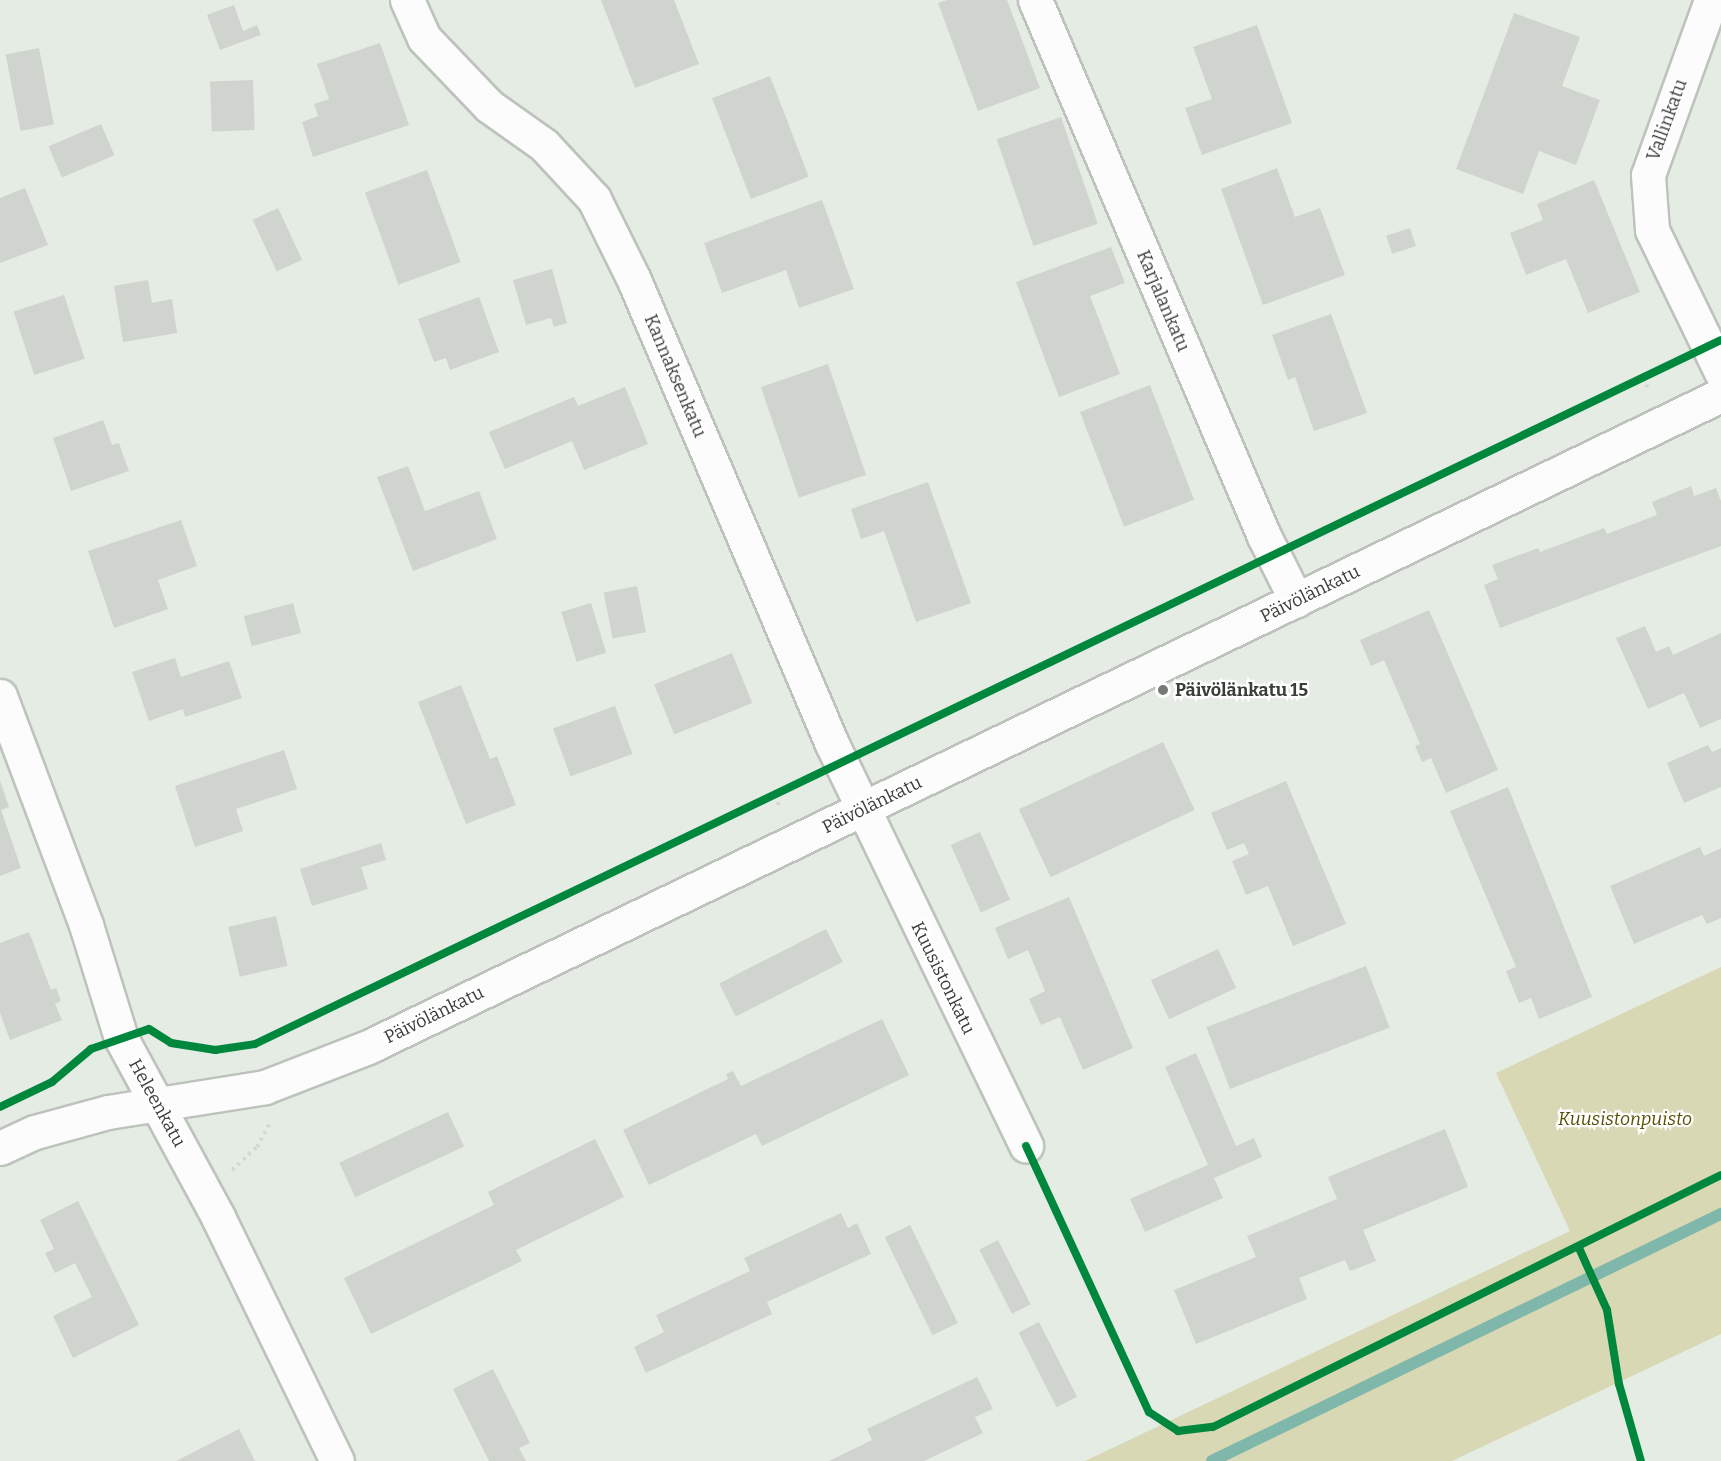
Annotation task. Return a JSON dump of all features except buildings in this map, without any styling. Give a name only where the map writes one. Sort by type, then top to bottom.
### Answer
[{"type":"street","name":"Kannaksenkatu","points":[[406,0],[424,38],[489,106],[544,145],[594,199],[634,280],[862,809]]},
{"type":"street","name":"Karjalankatu","points":[[1035,0],[1250,503],[1296,600]]},
{"type":"street","name":"Vallinkatu","points":[[1711,0],[1648,174],[1652,230],[1721,372]]},
{"type":"street","name":"Päivölänkatu","points":[[0,1148],[35,1132],[108,1112],[158,1106],[265,1087],[368,1047],[1721,396]]},
{"type":"street","name":"Heleenkatu","points":[[0,696],[86,925],[121,1038],[218,1217],[337,1461]]},
{"type":"street","name":"Kuusistonkatu","points":[[862,809],[1026,1146]]},
{"type":"path","points":[[1632,383],[1652,374]]},
{"type":"path","points":[[764,800],[784,791]]},
{"type":"green space","name":"Kuusistonpuisto","points":[[1721,967],[1721,1334],[1452,1461],[1085,1461],[1570,1231],[1496,1073]]},
{"type":"waterway","points":[[1212,1461],[1721,1214]]},
{"type":"cycle path","points":[[0,1107],[52,1082],[91,1049],[149,1029],[171,1043],[215,1050],[255,1044],[1721,340]]},
{"type":"cycle path","points":[[1026,1146],[1149,1412],[1178,1431],[1213,1427],[1721,1175]]},
{"type":"cycle path","points":[[1579,1248],[1607,1310],[1619,1384],[1641,1461]]},
{"type":"place","name":"Päivölänkatu 15","points":[[1163,690]]}]
